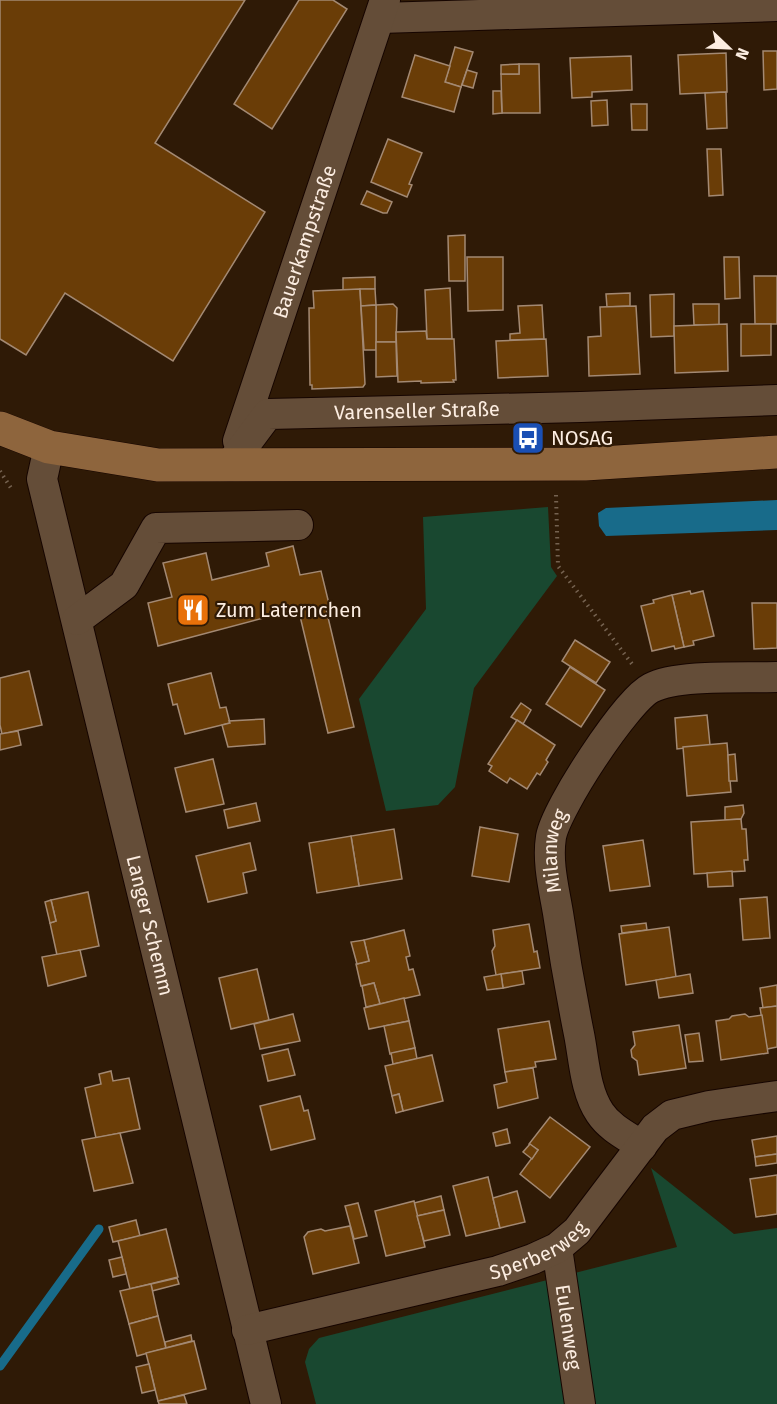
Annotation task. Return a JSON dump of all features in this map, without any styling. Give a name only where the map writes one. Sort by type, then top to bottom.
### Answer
[{"type":"main road","points":[[0,428],[49,447],[158,465],[585,464],[777,452]]},
{"type":"street","name":"Bauerkampstraße","points":[[229,466],[383,9],[777,6]]},
{"type":"street","name":"Varenseller Straße","points":[[229,466],[268,414],[777,400]]},
{"type":"street","name":"Langer Schemm","points":[[49,447],[42,479],[266,1404]]},
{"type":"street","points":[[77,620],[124,585],[156,528],[298,525]]},
{"type":"street","name":"Milanweg","points":[[642,1146],[610,1124],[599,1111],[589,1087],[570,991],[552,880],[550,850],[555,822],[574,788],[633,702],[650,688],[671,680],[777,677]]},
{"type":"street","name":"Sperberweg","points":[[247,1330],[498,1271],[533,1259],[556,1248],[577,1231],[655,1128],[672,1115],[709,1106],[777,1096]]},
{"type":"street","name":"Eulenweg","points":[[556,1248],[580,1404]]},
{"type":"path","points":[[566,492],[556,493],[558,566],[650,688]]},
{"type":"green space","points":[[548,507],[551,567],[557,576],[474,688],[455,787],[438,805],[386,811],[359,699],[426,609],[423,517]]},
{"type":"green space","points":[[651,1168],[734,1234],[777,1228],[777,1404],[316,1404],[305,1362],[309,1349],[319,1338],[677,1247]]},
{"type":"water","points":[[777,500],[777,530],[606,536],[599,526],[598,513],[606,508]]},
{"type":"building","points":[[0,0],[245,0],[155,143],[265,212],[173,361],[65,293],[26,355],[0,339]]},
{"type":"building","points":[[299,0],[333,0],[347,9],[272,129],[234,104]]},
{"type":"building","points":[[455,47],[473,52],[461,87],[445,82]]},
{"type":"building","points":[[763,51],[777,51],[777,89],[764,90]]},
{"type":"building","points":[[726,53],[727,92],[680,94],[678,55]]},
{"type":"building","points":[[415,55],[450,66],[445,82],[461,87],[454,112],[402,97]]},
{"type":"building","points":[[631,56],[632,90],[592,92],[592,97],[572,98],[570,58]]},
{"type":"building","points":[[519,64],[539,64],[540,113],[502,113],[501,74],[519,74]]},
{"type":"building","points":[[519,64],[519,74],[501,74],[501,65]]},
{"type":"building","points":[[467,70],[477,73],[473,88],[462,85]]},
{"type":"building","points":[[493,91],[501,91],[502,113],[493,114]]},
{"type":"building","points":[[726,92],[727,128],[707,129],[705,93]]},
{"type":"building","points":[[607,100],[608,125],[592,126],[591,101]]},
{"type":"building","points":[[631,104],[647,104],[647,130],[632,130]]},
{"type":"building","points":[[388,139],[422,153],[409,184],[412,185],[407,197],[371,182]]},
{"type":"building","points":[[707,149],[721,149],[723,195],[709,196]]},
{"type":"building","points":[[367,191],[392,202],[387,213],[361,204]]},
{"type":"building","points":[[465,235],[465,281],[449,281],[448,236]]},
{"type":"building","points":[[467,257],[503,257],[503,310],[468,311]]},
{"type":"building","points":[[724,257],[739,257],[740,298],[725,299]]},
{"type":"building","points":[[754,276],[777,276],[777,324],[755,324]]},
{"type":"building","points":[[375,277],[375,289],[343,290],[343,278]]},
{"type":"building","points":[[450,288],[452,339],[427,339],[425,290]]},
{"type":"building","points":[[360,289],[365,384],[363,387],[312,389],[310,385],[309,308],[314,308],[313,291]]},
{"type":"building","points":[[360,289],[375,289],[376,305],[361,306]]},
{"type":"building","points":[[630,293],[630,306],[607,307],[606,294]]},
{"type":"building","points":[[674,294],[674,336],[651,337],[650,295]]},
{"type":"building","points":[[393,304],[397,308],[396,342],[376,342],[376,305]]},
{"type":"building","points":[[693,304],[719,304],[719,325],[694,325]]},
{"type":"building","points":[[376,305],[376,350],[364,350],[361,306]]},
{"type":"building","points":[[542,305],[544,339],[510,340],[510,334],[520,333],[518,306]]},
{"type":"building","points":[[636,306],[640,374],[589,376],[588,337],[601,336],[600,307]]},
{"type":"building","points":[[727,324],[728,371],[675,373],[674,326]]},
{"type":"building","points":[[741,324],[771,324],[771,355],[741,356]]},
{"type":"building","points":[[426,331],[427,339],[454,339],[456,380],[453,380],[454,382],[398,382],[396,332]]},
{"type":"building","points":[[546,339],[548,376],[498,378],[496,341]]},
{"type":"building","points":[[376,342],[396,342],[397,376],[376,377]]},
{"type":"building","points":[[293,546],[300,575],[321,571],[330,608],[326,609],[354,727],[328,733],[300,616],[295,617],[294,610],[158,646],[148,603],[172,597],[163,563],[206,553],[212,580],[269,566],[266,553]]},
{"type":"building","points":[[690,591],[691,594],[703,591],[714,636],[693,641],[694,645],[684,647],[672,595]]},
{"type":"building","points":[[672,595],[684,647],[675,649],[674,646],[652,651],[641,606]]},
{"type":"building","points":[[752,603],[777,603],[777,648],[754,649]]},
{"type":"building","points":[[575,640],[610,662],[596,683],[562,661]]},
{"type":"building","points":[[570,667],[605,690],[581,727],[546,704]]},
{"type":"building","points":[[29,671],[42,725],[2,734],[0,678]]},
{"type":"building","points":[[211,673],[220,708],[226,707],[230,723],[185,734],[177,704],[173,705],[168,684]]},
{"type":"building","points":[[521,703],[531,710],[523,724],[511,717]]},
{"type":"building","points":[[707,715],[710,745],[677,749],[675,718]]},
{"type":"building","points":[[264,719],[265,744],[228,747],[222,725],[230,723],[229,721]]},
{"type":"building","points":[[517,720],[555,745],[540,775],[537,773],[527,789],[510,778],[507,783],[489,771],[492,766],[488,764]]},
{"type":"building","points":[[18,731],[21,745],[0,750],[0,734]]},
{"type":"building","points":[[727,743],[731,792],[687,796],[683,747]]},
{"type":"building","points":[[735,754],[737,781],[729,781],[728,755]]},
{"type":"building","points":[[213,759],[224,804],[186,812],[175,768]]},
{"type":"building","points":[[256,803],[260,821],[228,828],[224,810]]},
{"type":"building","points":[[743,805],[744,813],[741,819],[725,820],[725,807]]},
{"type":"building","points":[[741,819],[742,829],[746,829],[748,860],[744,860],[745,871],[694,874],[691,822]]},
{"type":"building","points":[[480,827],[518,834],[509,882],[472,876]]},
{"type":"building","points":[[394,829],[402,879],[359,886],[351,836]]},
{"type":"building","points":[[351,836],[359,886],[317,893],[309,843]]},
{"type":"building","points":[[643,840],[650,886],[610,891],[603,846]]},
{"type":"building","points":[[250,843],[256,870],[243,873],[247,893],[208,902],[196,856]]},
{"type":"building","points":[[732,871],[733,886],[708,887],[707,873]]},
{"type":"building","points":[[88,892],[99,946],[57,955],[50,923],[56,921],[51,900]]},
{"type":"building","points":[[767,897],[770,938],[743,940],[740,899]]},
{"type":"building","points":[[51,900],[56,921],[50,923],[45,902]]},
{"type":"building","points":[[646,923],[647,930],[622,933],[621,926]]},
{"type":"building","points":[[529,924],[534,952],[537,951],[540,968],[496,975],[492,951],[495,946],[493,930]]},
{"type":"building","points":[[669,927],[676,977],[626,985],[619,934]]},
{"type":"building","points":[[404,930],[410,956],[406,957],[409,970],[413,969],[420,995],[380,1004],[374,983],[361,986],[356,964],[369,961],[364,940]]},
{"type":"building","points":[[364,940],[369,961],[357,964],[351,942]]},
{"type":"building","points":[[80,950],[86,976],[48,986],[42,957]]},
{"type":"building","points":[[257,969],[269,1020],[231,1029],[219,978]]},
{"type":"building","points":[[522,971],[524,984],[503,988],[501,974]]},
{"type":"building","points":[[501,974],[503,988],[487,990],[484,977]]},
{"type":"building","points":[[690,974],[693,993],[659,998],[656,980]]},
{"type":"building","points":[[374,983],[380,1004],[366,1007],[362,986]]},
{"type":"building","points":[[777,985],[777,1006],[763,1008],[760,988]]},
{"type":"building","points":[[404,998],[409,1021],[369,1029],[364,1008]]},
{"type":"building","points":[[777,1006],[777,1047],[767,1049],[760,1008]]},
{"type":"building","points":[[293,1014],[300,1041],[260,1049],[254,1024]]},
{"type":"building","points":[[745,1014],[749,1017],[762,1015],[768,1053],[721,1060],[716,1021]]},
{"type":"building","points":[[409,1021],[415,1048],[390,1054],[384,1026]]},
{"type":"building","points":[[549,1021],[556,1059],[535,1062],[536,1067],[505,1072],[498,1029]]},
{"type":"building","points":[[679,1025],[686,1068],[639,1075],[637,1061],[632,1057],[631,1050],[635,1045],[633,1032]]},
{"type":"building","points":[[699,1033],[703,1061],[689,1062],[685,1035]]},
{"type":"building","points":[[415,1048],[417,1059],[393,1064],[391,1053]]},
{"type":"building","points":[[288,1049],[295,1075],[268,1081],[262,1055]]},
{"type":"building","points":[[432,1055],[443,1101],[403,1111],[399,1094],[392,1096],[385,1066]]},
{"type":"building","points":[[533,1068],[538,1098],[498,1108],[494,1085],[507,1082],[505,1072]]},
{"type":"building","points":[[111,1071],[113,1081],[129,1078],[140,1129],[96,1138],[85,1088],[101,1084],[99,1074]]},
{"type":"building","points":[[399,1094],[403,1111],[396,1113],[392,1096]]},
{"type":"building","points":[[300,1096],[304,1111],[308,1110],[315,1139],[271,1150],[260,1106]]},
{"type":"building","points":[[550,1117],[590,1147],[550,1198],[520,1174],[538,1150],[529,1144]]},
{"type":"building","points":[[507,1129],[510,1143],[496,1146],[493,1133]]},
{"type":"building","points":[[120,1133],[133,1183],[94,1191],[82,1140]]},
{"type":"building","points":[[777,1136],[777,1154],[755,1157],[752,1140]]},
{"type":"building","points":[[530,1144],[538,1150],[532,1159],[523,1152]]},
{"type":"building","points":[[777,1154],[777,1163],[756,1166],[755,1157]]},
{"type":"building","points":[[777,1175],[777,1214],[756,1217],[750,1179]]},
{"type":"building","points":[[488,1177],[500,1228],[466,1236],[453,1186]]},
{"type":"building","points":[[517,1191],[525,1222],[500,1228],[493,1198]]},
{"type":"building","points":[[441,1196],[444,1210],[417,1216],[414,1203]]},
{"type":"building","points":[[414,1201],[425,1247],[386,1256],[375,1211]]},
{"type":"building","points":[[358,1203],[367,1236],[354,1239],[345,1206]]},
{"type":"building","points":[[444,1210],[450,1235],[424,1241],[417,1216]]},
{"type":"building","points":[[136,1220],[140,1236],[113,1242],[109,1227]]},
{"type":"building","points":[[350,1226],[359,1263],[313,1274],[304,1237],[308,1232]]},
{"type":"building","points":[[166,1229],[178,1277],[130,1289],[118,1241]]},
{"type":"building","points":[[122,1257],[126,1274],[113,1277],[109,1260]]},
{"type":"building","points":[[177,1278],[179,1284],[152,1291],[151,1284]]},
{"type":"building","points":[[151,1284],[158,1316],[129,1324],[120,1291]]},
{"type":"building","points":[[158,1316],[166,1348],[137,1356],[129,1324]]},
{"type":"building","points":[[191,1335],[192,1341],[166,1348],[165,1342]]},
{"type":"building","points":[[194,1341],[206,1389],[158,1401],[146,1353]]},
{"type":"building","points":[[149,1364],[155,1390],[142,1393],[136,1367]]},
{"type":"building","points":[[184,1395],[187,1404],[159,1404],[158,1401]]},
{"type":"waterway","points":[[0,1366],[99,1229]]},
{"type":"place","name":"NOSAG","points":[[528,438]]},
{"type":"place","name":"Zum Laternchen","points":[[193,610]]}]
